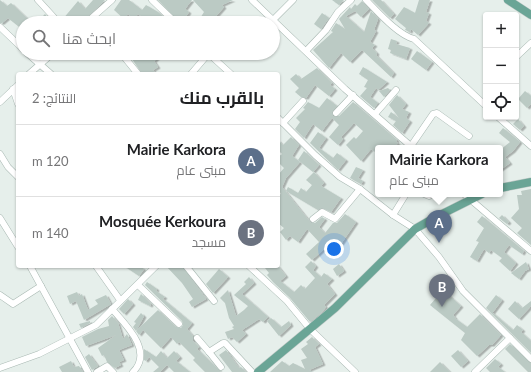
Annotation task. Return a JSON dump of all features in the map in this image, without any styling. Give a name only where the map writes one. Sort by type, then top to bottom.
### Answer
[{"type":"main road","points":[[508,0],[531,15]]},
{"type":"main road","points":[[503,187],[531,182]]},
{"type":"main road","points":[[258,372],[335,308],[415,230],[436,217],[477,197]]},
{"type":"street","points":[[38,0],[53,16]]},
{"type":"street","points":[[96,16],[112,0]]},
{"type":"street","points":[[152,0],[169,16]]},
{"type":"street","points":[[252,0],[269,16]]},
{"type":"street","points":[[277,16],[293,0]]},
{"type":"street","points":[[306,51],[326,30],[338,12],[351,0]]},
{"type":"street","points":[[366,0],[394,26],[408,37],[414,39],[483,103]]},
{"type":"street","points":[[0,27],[16,42]]},
{"type":"street","points":[[280,27],[353,95],[410,145]]},
{"type":"street","points":[[519,54],[531,44]]},
{"type":"street","points":[[35,60],[49,72]]},
{"type":"street","points":[[31,72],[44,60]]},
{"type":"street","points":[[126,60],[136,72]]},
{"type":"street","points":[[193,72],[202,60]]},
{"type":"street","points":[[216,60],[229,72]]},
{"type":"street","points":[[0,102],[16,87]]},
{"type":"street","points":[[375,114],[396,90]]},
{"type":"street","points":[[336,113],[353,95]]},
{"type":"street","points":[[283,123],[303,101]]},
{"type":"street","points":[[413,145],[434,114],[437,113],[469,136]]},
{"type":"street","points":[[280,120],[322,162],[340,177],[360,189],[415,230],[439,257],[463,291],[531,359]]},
{"type":"street","points":[[501,120],[531,146]]},
{"type":"street","points":[[0,154],[16,175]]},
{"type":"street","points":[[313,219],[322,212],[335,219],[360,189]]},
{"type":"street","points":[[393,215],[404,197]]},
{"type":"street","points":[[467,197],[531,251]]},
{"type":"street","points":[[0,218],[16,244]]},
{"type":"street","points":[[31,268],[88,372]]},
{"type":"street","points":[[97,268],[120,300]]},
{"type":"street","points":[[0,368],[39,354],[96,325],[154,268]]},
{"type":"street","points":[[188,268],[214,301]]},
{"type":"street","points":[[251,268],[287,301],[310,329],[355,372]]},
{"type":"street","points":[[138,285],[178,324]]},
{"type":"street","points":[[0,295],[13,304],[41,286]]},
{"type":"street","points":[[112,309],[137,340],[139,358],[136,369],[133,372]]},
{"type":"street","points":[[197,338],[221,367]]},
{"type":"street","points":[[475,372],[510,338]]},
{"type":"street","points":[[209,352],[223,342],[226,343],[252,372]]},
{"type":"street","points":[[97,372],[107,366],[114,372]]},
{"type":"building","points":[[0,0],[7,6],[11,3],[25,16],[16,16],[16,24],[8,18],[0,23]]},
{"type":"building","points":[[93,0],[105,0],[88,16],[65,16],[78,1],[85,9]]},
{"type":"building","points":[[121,0],[129,0],[142,10],[146,5],[162,16],[141,16],[138,14],[136,16],[130,16],[128,14],[126,16],[121,16],[114,10]]},
{"type":"building","points":[[158,0],[192,0],[185,9],[189,12],[186,16],[173,16]]},
{"type":"building","points":[[193,0],[233,0],[222,5],[224,7],[216,16],[201,16],[204,12]]},
{"type":"building","points":[[332,0],[344,0],[339,5]]},
{"type":"building","points":[[372,0],[381,0],[394,14],[390,18]]},
{"type":"building","points":[[419,0],[430,0],[426,12],[429,13],[426,21],[429,23],[418,35],[411,29],[410,32],[405,30],[406,28],[395,19],[404,7],[415,13]]},
{"type":"building","points":[[362,1],[369,9],[361,17],[355,11],[346,16],[364,32],[371,11],[378,19],[374,30],[376,31],[370,42],[375,45],[372,48],[377,53],[376,55],[394,73],[391,77],[362,50],[350,62],[341,53],[329,68],[313,50],[333,32],[331,31],[336,23],[345,29],[339,19],[350,7],[351,9],[355,4],[357,6]]},
{"type":"building","points":[[322,13],[329,18],[321,29],[314,24]]},
{"type":"building","points":[[391,39],[397,41],[396,44],[410,48],[406,59],[390,53],[391,50],[388,49]]},
{"type":"building","points":[[417,51],[432,62],[426,70],[411,59]]},
{"type":"building","points":[[133,60],[155,60],[154,61],[158,67],[153,70],[154,72],[141,72]]},
{"type":"building","points":[[363,67],[387,82],[378,90],[376,88],[370,97],[378,103],[374,108],[360,96],[367,88],[364,87],[368,80],[359,74]]},
{"type":"building","points":[[317,68],[332,83],[330,85],[335,89],[329,96],[315,85],[306,98],[301,97],[295,92],[299,88],[290,79],[296,74],[301,79]]},
{"type":"building","points":[[388,88],[390,90],[384,97],[379,91]]},
{"type":"building","points":[[525,91],[531,96],[531,104],[527,108],[519,100]]},
{"type":"building","points":[[397,95],[406,104],[402,109],[409,112],[406,118],[410,121],[402,133],[393,125],[396,121],[388,117],[391,112],[399,118],[389,105]]},
{"type":"building","points":[[327,98],[337,106],[332,112],[333,116],[339,116],[353,102],[397,140],[396,142],[398,143],[396,145],[375,145],[375,150],[374,151],[371,149],[361,161],[346,145],[354,137],[356,139],[363,131],[354,123],[341,137],[343,139],[338,145],[329,137],[339,125],[332,118],[322,131],[313,124],[304,138],[295,129],[300,122],[296,118],[305,109],[303,108],[308,102],[319,108]]},
{"type":"building","points":[[519,120],[524,126],[520,130],[513,124]]},
{"type":"building","points":[[503,128],[520,142],[513,151],[505,157],[510,163],[503,168],[503,148],[510,142],[499,133]]},
{"type":"building","points":[[318,132],[326,138],[319,148],[333,158],[337,153],[346,160],[338,170],[310,143]]},
{"type":"building","points":[[291,137],[299,145],[292,156],[300,162],[286,178],[282,187],[311,223],[315,223],[322,217],[325,219],[319,227],[325,233],[333,223],[337,223],[345,214],[356,222],[341,244],[337,241],[330,250],[326,247],[312,260],[306,254],[319,242],[307,229],[298,242],[290,236],[286,240],[280,232],[284,228],[280,225],[280,173],[284,168],[280,164],[280,156],[282,154],[280,152],[280,142],[283,145]]},
{"type":"building","points":[[304,151],[319,165],[313,172],[298,160]]},
{"type":"building","points":[[356,167],[363,170],[358,178],[363,181],[361,184],[350,178]]},
{"type":"building","points":[[314,172],[324,183],[321,186],[341,198],[331,212],[322,208],[318,210],[286,191],[288,187],[298,193],[301,188],[306,192],[312,185],[306,180]]},
{"type":"building","points":[[531,189],[531,245],[517,233],[522,228],[511,218],[519,209],[517,195],[522,195],[521,191]]},
{"type":"building","points":[[502,215],[509,222],[507,224],[499,218]]},
{"type":"building","points":[[482,216],[524,251],[522,254],[509,245],[504,252],[516,263],[510,271],[499,261],[502,258],[491,250],[489,253],[484,249],[477,261],[470,257],[479,242],[476,241],[484,228],[477,222]]},
{"type":"building","points":[[311,261],[316,266],[313,270],[321,277],[324,273],[332,279],[327,284],[335,294],[324,305],[326,307],[322,312],[310,322],[290,298],[267,275],[269,273],[265,268],[280,268],[286,276],[280,281],[294,292],[301,285],[305,289],[315,278],[305,267]]},
{"type":"building","points":[[526,262],[529,269],[525,271],[519,279],[511,273]]},
{"type":"building","points":[[339,264],[344,271],[337,276],[333,269]]},
{"type":"building","points":[[127,268],[144,269],[139,276]]},
{"type":"building","points":[[168,268],[183,268],[206,299],[192,307],[189,302],[193,299],[182,283]]},
{"type":"building","points":[[219,269],[228,277],[213,293],[206,284]]},
{"type":"building","points":[[249,277],[254,283],[242,294],[268,317],[263,322],[259,319],[242,330],[246,334],[237,342],[232,337],[228,339],[225,332],[234,329],[232,327],[234,326],[229,318],[225,303],[220,298],[228,290],[236,316],[248,306],[234,295],[246,284],[244,282]]},
{"type":"building","points":[[147,282],[165,297],[163,299],[192,323],[187,329],[193,336],[193,341],[199,347],[197,349],[221,372],[205,372],[193,360],[195,358],[179,342],[177,344],[171,337],[161,348],[143,330],[139,335],[136,331],[158,310],[176,327],[181,328],[183,325],[182,321],[145,285]]},
{"type":"building","points":[[443,290],[461,306],[453,315],[456,319],[467,327],[480,314],[501,335],[492,345],[489,345],[477,356],[461,340],[465,333],[430,305]]},
{"type":"building","points":[[77,292],[79,296],[82,294],[88,310],[98,304],[95,300],[106,295],[111,304],[84,320],[76,301],[70,304],[67,296]]},
{"type":"building","points":[[141,294],[151,304],[150,306],[138,300]]},
{"type":"building","points":[[496,295],[502,300],[493,313],[513,330],[517,325],[523,330],[521,332],[531,341],[531,353],[486,308]]},
{"type":"building","points":[[128,299],[133,304],[124,314],[119,309]]},
{"type":"building","points":[[515,301],[522,308],[531,301],[531,306],[519,319],[508,309]]},
{"type":"building","points":[[141,313],[144,316],[136,331],[133,327],[136,323],[134,322]]},
{"type":"building","points":[[112,316],[118,323],[123,339],[127,334],[132,345],[119,350],[124,360],[119,362],[121,365],[115,368],[107,362],[104,355],[102,356],[98,348],[116,335],[86,346],[82,337],[98,329],[109,326],[108,320]]},
{"type":"building","points":[[271,318],[281,327],[289,321],[291,325],[279,336],[267,321]]},
{"type":"building","points":[[90,321],[90,323],[81,328],[79,324]]},
{"type":"building","points":[[312,337],[319,344],[315,347],[323,364],[309,370],[313,372],[270,372],[282,361],[289,366],[293,363],[305,369],[301,360],[307,358],[301,349],[308,344],[306,342]]},
{"type":"building","points":[[510,344],[531,363],[531,372],[528,372],[505,349]]},
{"type":"building","points":[[144,349],[156,357],[161,351],[167,358],[174,351],[180,357],[176,361],[190,372],[174,372],[167,365],[160,372],[153,372],[159,367],[149,357],[146,361],[144,360]]},
{"type":"building","points":[[226,350],[239,368],[241,367],[246,372],[232,372],[219,355]]},
{"type":"building","points":[[458,350],[468,361],[461,367],[451,356]]},
{"type":"building","points":[[89,354],[98,366],[92,370],[85,357]]},
{"type":"building","points":[[495,359],[501,364],[498,367],[505,372],[490,372],[486,368]]},
{"type":"building","points":[[71,361],[74,367],[79,366],[83,372],[62,372],[59,367]]},
{"type":"building","points":[[440,362],[450,372],[430,372]]},
{"type":"place","name":"Mairie Karkora","points":[[439,243]]},
{"type":"place","name":"Mosquée Kerkoura","points":[[442,307]]}]
